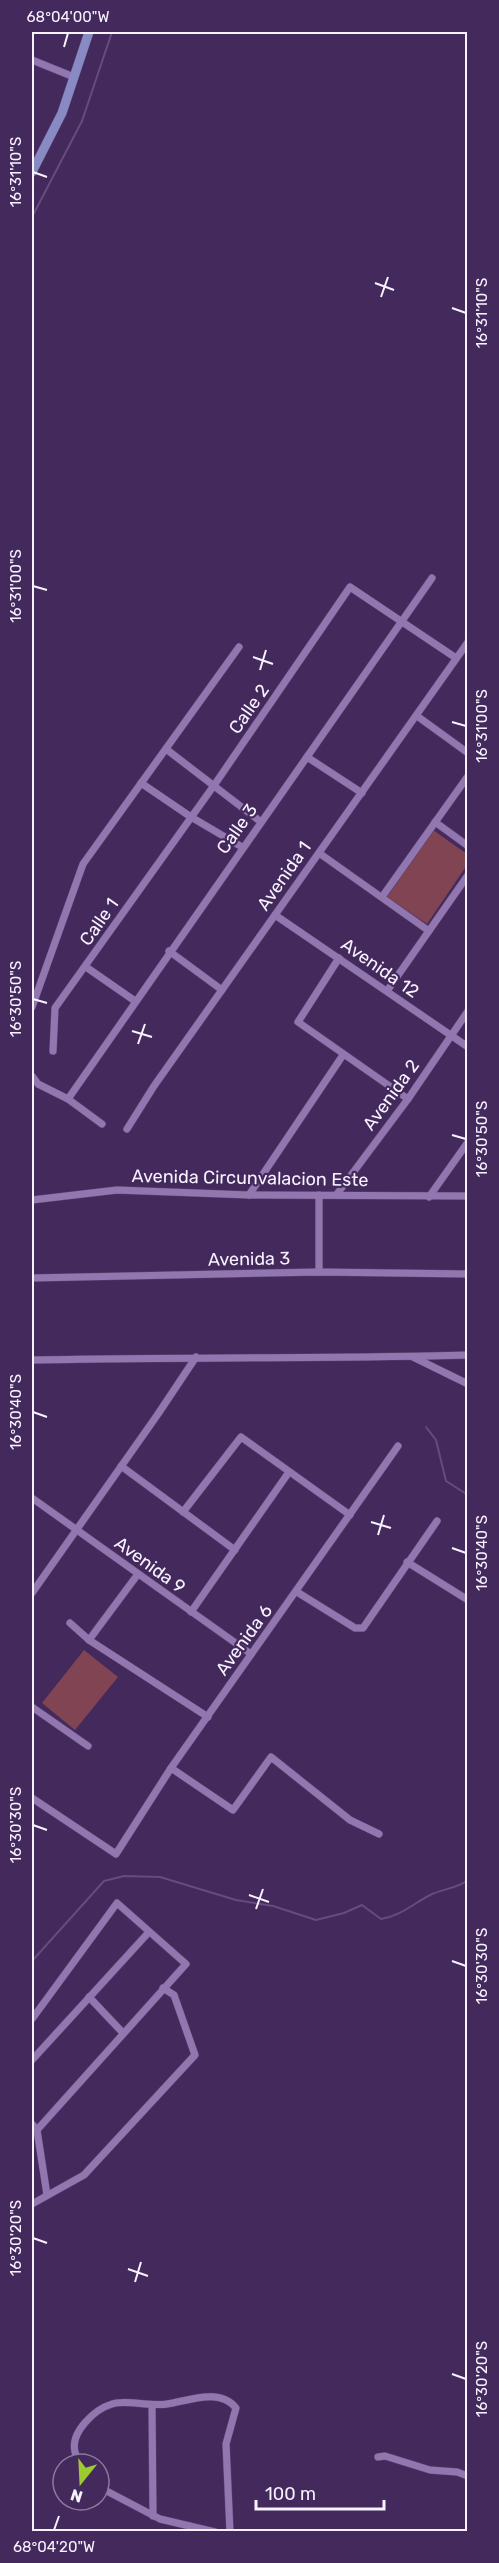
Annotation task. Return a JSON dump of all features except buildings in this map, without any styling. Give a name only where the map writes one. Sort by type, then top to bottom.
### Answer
[{"type":"street","points":[[32,172],[58,123],[89,32]]},
{"type":"street","points":[[32,60],[74,77]]},
{"type":"street","name":"Calle 3","points":[[68,1099],[169,951],[308,757],[432,578]]},
{"type":"street","name":"Calle 2","points":[[191,817],[350,587],[402,621]]},
{"type":"street","points":[[402,621],[456,658]]},
{"type":"street","name":"Avenida 1","points":[[127,1129],[222,990],[468,642]]},
{"type":"street","points":[[32,1007],[83,864],[239,647]]},
{"type":"street","points":[[417,716],[468,753]]},
{"type":"street","points":[[166,749],[215,784],[261,822]]},
{"type":"street","points":[[308,757],[362,793]]},
{"type":"street","points":[[382,897],[468,776]]},
{"type":"street","points":[[141,783],[191,817],[242,847]]},
{"type":"street","name":"Calle 1","points":[[53,1051],[54,1008],[86,967],[191,817]]},
{"type":"street","points":[[435,822],[468,846]]},
{"type":"street","points":[[319,853],[429,931]]},
{"type":"street","points":[[387,991],[468,875]]},
{"type":"street","name":"Avenida 12","points":[[275,915],[468,1047]]},
{"type":"street","points":[[169,951],[222,990]]},
{"type":"street","points":[[339,958],[298,1022],[408,1100]]},
{"type":"street","points":[[86,967],[135,1001]]},
{"type":"street","name":"Avenida 2","points":[[337,1194],[408,1100],[468,1011]]},
{"type":"street","points":[[249,1195],[343,1055]]},
{"type":"street","points":[[32,1076],[38,1084],[68,1099],[102,1124]]},
{"type":"street","points":[[429,1197],[468,1142]]},
{"type":"street","name":"Avenida Circunvalacion Este","points":[[32,1200],[117,1190],[249,1195],[468,1196]]},
{"type":"street","points":[[319,1195],[319,1272]]},
{"type":"street","name":"Avenida 3","points":[[32,1278],[319,1272],[468,1274]]},
{"type":"street","points":[[32,1360],[196,1357],[316,1359],[468,1355]]},
{"type":"street","points":[[32,1591],[122,1466],[196,1357]]},
{"type":"street","points":[[412,1357],[468,1384]]},
{"type":"street","points":[[183,1512],[241,1437],[350,1515]]},
{"type":"street","name":"Avenida 6","points":[[32,1798],[116,1854],[171,1768],[398,1446]]},
{"type":"street","points":[[122,1466],[235,1550]]},
{"type":"street","points":[[191,1612],[289,1472]]},
{"type":"street","name":"Avenida 9","points":[[32,1498],[251,1654]]},
{"type":"street","points":[[297,1592],[355,1628],[363,1628],[437,1521]]},
{"type":"street","points":[[407,1562],[468,1600]]},
{"type":"street","points":[[89,1640],[138,1574]]},
{"type":"street","points":[[70,1623],[89,1640],[208,1717]]},
{"type":"street","points":[[32,1707],[88,1746]]},
{"type":"street","points":[[171,1768],[233,1810],[272,1757],[350,1820],[379,1834]]},
{"type":"street","points":[[32,2019],[117,1903],[186,1964],[34,2127],[47,2195]]},
{"type":"street","points":[[32,2060],[34,2050],[149,1932]]},
{"type":"street","points":[[32,2204],[84,2175],[195,2055],[174,1995],[163,1988]]},
{"type":"street","points":[[89,1996],[123,2033]]},
{"type":"street","points":[[75,2452],[76,2435],[92,2416],[112,2404],[129,2402],[152,2405],[215,2397],[230,2400],[236,2408],[226,2444],[230,2532]]},
{"type":"street","points":[[152,2405],[153,2516]]},
{"type":"street","points":[[378,2457],[385,2456],[430,2470],[457,2472],[468,2476]]},
{"type":"street","points":[[111,2493],[160,2520],[215,2532]]},
{"type":"shaded area","points":[[433,830],[467,854],[467,865],[427,924],[387,897]]},
{"type":"shaded area","points":[[84,1650],[118,1677],[75,1730],[42,1703]]},
{"type":"waterway","points":[[32,217],[82,121],[112,32]]},
{"type":"waterway","points":[[426,1427],[436,1440],[446,1481],[468,1495]]},
{"type":"waterway","points":[[32,1961],[104,1881],[124,1876],[160,1877],[236,1900],[273,1906],[316,1920],[344,1913],[362,1905],[381,1919],[401,1912],[432,1894],[455,1887],[468,1880]]},
{"type":"waterway","points":[[317,2531],[325,2532]]}]
